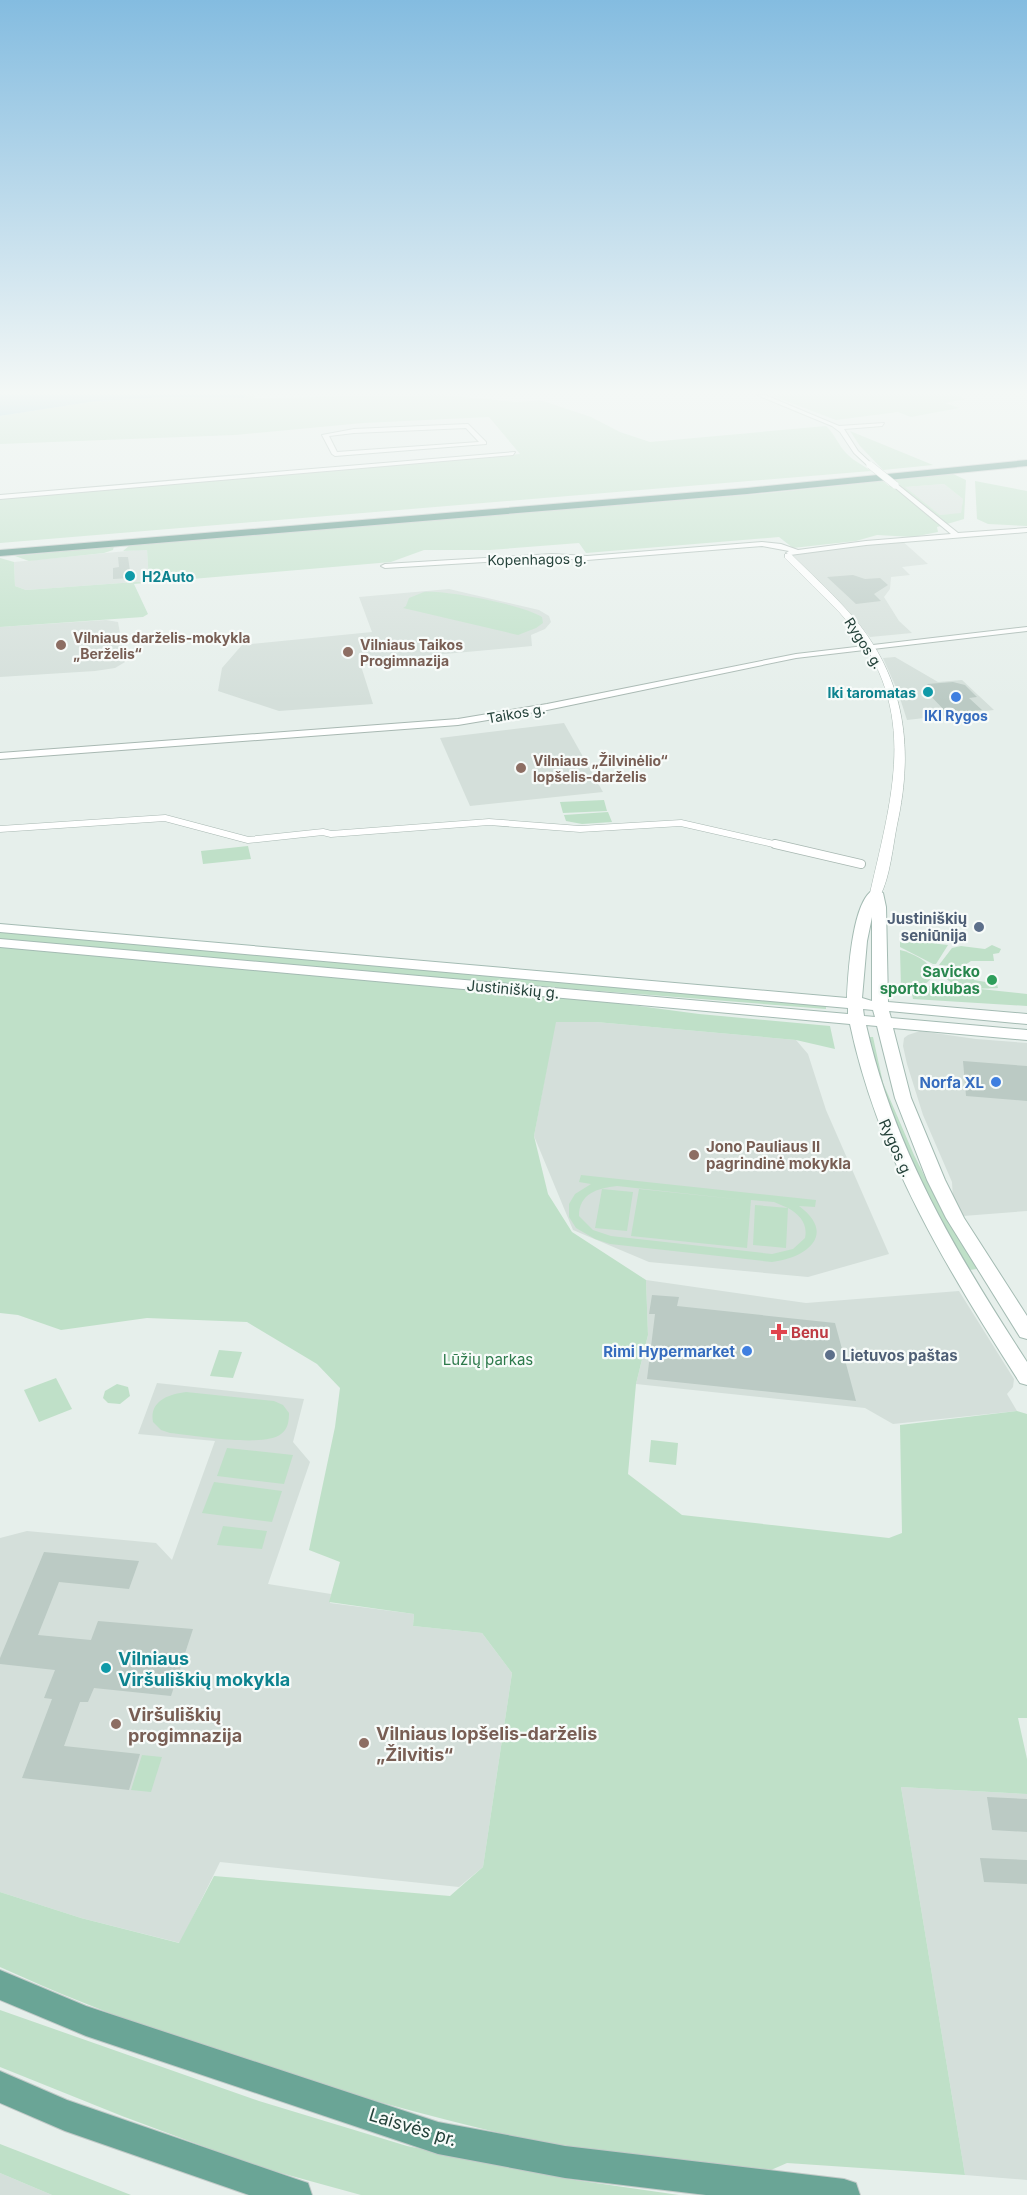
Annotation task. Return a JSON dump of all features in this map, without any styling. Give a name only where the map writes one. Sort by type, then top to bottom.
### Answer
[{"type":"highway","points":[[0,547],[601,497]]},
{"type":"highway","points":[[0,553],[664,497]]},
{"type":"main road","name":"Rygos g.","points":[[876,893],[863,919],[856,1012],[877,1101],[908,1177],[962,1275],[1027,1378]]},
{"type":"main road","name":"Rygos g.","points":[[876,893],[879,907],[882,1014],[903,1098],[936,1179],[955,1218],[1027,1332]]},
{"type":"main road","name":"Justiniškių g.","points":[[0,928],[856,1012]]},
{"type":"main road","name":"Justiniškių g.","points":[[0,943],[882,1014],[1027,1019]]},
{"type":"main road","name":"Justiniškių g.","points":[[882,1014],[1027,1035]]},
{"type":"main road","name":"Laisvės pr.","points":[[0,1985],[86,2021],[438,2138],[565,2162],[844,2195]]},
{"type":"main road","points":[[0,2087],[65,2115],[296,2195]]},
{"type":"street","points":[[910,497],[956,535]]},
{"type":"street","name":"Kopenhagos g.","points":[[385,566],[552,555],[587,558],[762,544],[792,553],[956,535],[1027,530]]},
{"type":"street","name":"Rygos g.","points":[[792,553],[844,612],[870,647],[894,700],[901,754],[898,795],[876,893]]},
{"type":"street","name":"Taikos g.","points":[[0,756],[458,722],[547,707],[796,656],[1027,628]]},
{"type":"street","points":[[0,829],[165,818],[248,840],[323,832],[331,834],[489,822],[580,829],[681,823],[861,864]]},
{"type":"shaded area","points":[[917,497],[963,499],[961,514],[940,515]]},
{"type":"shaded area","points":[[901,540],[928,564],[902,567],[910,575],[891,577],[890,589],[884,597],[899,621],[912,633],[870,637],[842,605],[792,556],[793,554]]},
{"type":"shaded area","points":[[147,549],[149,581],[26,590],[15,586],[14,562]]},
{"type":"shaded area","name":"Vilniaus Taikos Progimnazija","points":[[449,589],[539,610],[549,616],[551,622],[545,629],[531,635],[532,646],[390,659],[379,664],[361,666],[373,704],[279,711],[218,691],[222,668],[242,645],[372,632],[359,597]]},
{"type":"shaded area","name":"Vilniaus darželis-mokykla „Berželis“","points":[[106,620],[118,622],[125,662],[115,668],[0,677],[0,627]]},
{"type":"shaded area","points":[[895,657],[938,682],[962,680],[994,710],[907,720],[883,658]]},
{"type":"shaded area","name":"Vilniaus „Žilvinėlio“ lopšelis-darželis","points":[[564,723],[603,792],[470,806],[440,738]]},
{"type":"shaded area","name":"Jono Pauliaus II pagrindinė mokykla","points":[[555,1022],[596,1022],[796,1040],[808,1054],[826,1110],[889,1254],[808,1277],[649,1262],[573,1230],[534,1136]]},
{"type":"shaded area","points":[[920,1031],[1027,1043],[1027,1211],[963,1216],[953,1199],[952,1182],[923,1115],[907,1064],[903,1046],[904,1038]]},
{"type":"shaded area","points":[[646,1280],[806,1303],[959,1291],[1014,1379],[1013,1387],[1007,1394],[1017,1411],[893,1424],[865,1408],[636,1384],[648,1335]]},
{"type":"shaded area","name":"Viršuliškių progimnazija","points":[[157,1383],[304,1399],[293,1442],[310,1462],[268,1584],[331,1594],[330,1603],[414,1614],[413,1626],[482,1633],[512,1673],[483,1867],[459,1887],[220,1862],[180,1943],[81,1918],[0,1892],[0,1538],[27,1531],[156,1543],[172,1560],[215,1441],[138,1434]]},
{"type":"shaded area","points":[[901,1787],[1027,1794],[1027,2180],[965,2175]]},
{"type":"shaded area","points":[[0,2173],[52,2195],[0,2195]]},
{"type":"green space","points":[[7,497],[551,497],[0,543],[0,498]]},
{"type":"green space","points":[[715,497],[918,497],[940,515],[961,513],[963,499],[961,497],[965,497],[964,519],[937,527],[938,532],[913,537],[877,535],[856,541],[793,548],[779,537],[586,553],[579,543],[490,550],[424,550],[391,562],[134,584],[148,614],[143,617],[0,627],[0,558],[14,562],[15,586],[26,590],[149,581],[147,550],[123,551],[130,545]]},
{"type":"green space","points":[[976,497],[1027,497],[1027,526],[988,524],[977,519]]},
{"type":"green space","points":[[114,546],[113,550],[104,553],[29,561],[15,556]]},
{"type":"green space","points":[[424,592],[449,593],[502,603],[532,612],[542,617],[543,623],[518,635],[403,608],[409,598]]},
{"type":"green space","points":[[604,800],[607,811],[563,813],[560,802]]},
{"type":"green space","points":[[608,812],[612,822],[582,824],[566,821],[564,815]]},
{"type":"green space","points":[[248,846],[251,859],[203,864],[201,851]]},
{"type":"green space","points":[[900,931],[930,943],[948,945],[936,964],[933,964],[900,947]]},
{"type":"green space","points":[[0,932],[826,1006],[826,1009],[0,939]]},
{"type":"green space","points":[[992,945],[1001,949],[999,953],[993,954],[994,961],[971,961],[962,967],[939,965],[952,948],[961,946],[985,949]]},
{"type":"green space","name":"Lūžių parkas","points":[[0,946],[586,999],[699,1014],[830,1026],[835,1049],[796,1040],[596,1022],[556,1022],[534,1136],[548,1194],[572,1232],[646,1280],[648,1335],[636,1384],[628,1474],[682,1515],[889,1538],[902,1533],[900,1425],[1017,1411],[1027,1414],[1027,1718],[1018,1718],[1027,1759],[1027,1794],[901,1787],[965,2175],[787,2163],[771,2170],[625,2156],[528,2140],[383,2103],[237,2059],[93,2007],[0,1967],[0,1892],[81,1918],[179,1943],[214,1876],[450,1896],[483,1867],[512,1673],[482,1633],[413,1626],[414,1614],[329,1602],[340,1562],[309,1550],[335,1427],[340,1388],[317,1364],[247,1322],[147,1318],[61,1330],[18,1315],[0,1313]]},
{"type":"green space","points":[[900,950],[928,964],[934,972],[930,980],[918,988],[904,991],[901,988]]},
{"type":"green space","points":[[940,967],[973,968],[974,980],[997,984],[998,988],[974,988],[956,984],[943,975]]},
{"type":"green space","points":[[930,986],[952,986],[1027,994],[1027,1006],[913,999],[912,994]]},
{"type":"green space","points":[[869,1037],[873,1037],[883,1083],[914,1155],[940,1207],[977,1269],[969,1270],[939,1220],[886,1104]]},
{"type":"green space","points":[[581,1175],[816,1200],[815,1207],[799,1206],[810,1216],[816,1226],[816,1235],[813,1243],[806,1250],[785,1260],[772,1262],[610,1244],[595,1239],[576,1228],[569,1217],[569,1204],[575,1194],[591,1184],[579,1182]],"holes":[[[617,1186],[745,1200],[639,1189],[631,1236],[747,1248],[751,1200],[774,1202],[792,1211],[804,1224],[805,1238],[793,1249],[772,1254],[611,1236],[593,1230],[579,1216],[582,1202],[586,1197],[603,1188]]]},
{"type":"green space","points":[[602,1189],[633,1192],[627,1231],[595,1228]]},
{"type":"green space","points":[[755,1205],[788,1208],[786,1248],[753,1245]]},
{"type":"green space","points":[[219,1350],[242,1352],[233,1378],[210,1376]]},
{"type":"green space","points":[[56,1378],[72,1409],[39,1422],[24,1390]]},
{"type":"green space","points":[[117,1384],[128,1387],[130,1396],[120,1404],[108,1403],[103,1398],[105,1391]]},
{"type":"green space","points":[[186,1392],[274,1401],[283,1405],[289,1413],[288,1425],[281,1434],[260,1440],[211,1438],[161,1430],[153,1422],[154,1409],[157,1404],[167,1397]]},
{"type":"green space","points":[[651,1440],[678,1443],[676,1465],[649,1462]]},
{"type":"green space","points":[[227,1448],[293,1455],[284,1484],[217,1476]]},
{"type":"green space","points":[[214,1482],[282,1491],[272,1522],[202,1513]]},
{"type":"green space","points":[[223,1526],[267,1531],[262,1549],[217,1545]]},
{"type":"green space","points":[[142,1755],[162,1757],[151,1792],[131,1790]]},
{"type":"green space","points":[[0,2010],[259,2101],[407,2146],[568,2179],[679,2195],[361,2195],[259,2167],[0,2067]]},
{"type":"green space","points":[[0,2144],[131,2195],[52,2195],[0,2173]]},
{"type":"building","points":[[118,557],[128,557],[131,578],[113,579],[113,568],[119,567]]},
{"type":"building","points":[[853,575],[865,579],[880,578],[888,585],[874,594],[881,601],[856,604],[827,577]]},
{"type":"building","name":"IKI Rygos","points":[[953,682],[965,685],[977,697],[969,698],[982,710],[947,713],[925,690],[931,689],[927,684]]},
{"type":"building","name":"Norfa XL","points":[[963,1061],[1027,1066],[1027,1101],[966,1096]]},
{"type":"building","name":"Rimi Hypermarket","points":[[652,1295],[679,1297],[677,1306],[835,1323],[856,1401],[647,1379],[655,1314],[649,1314]]},
{"type":"building","name":"Vilniaus Viršuliškių mokykla","points":[[44,1552],[139,1561],[129,1589],[59,1582],[38,1635],[91,1640],[98,1621],[193,1629],[171,1696],[94,1688],[88,1702],[80,1702],[64,1746],[140,1754],[129,1790],[22,1778],[52,1699],[44,1698],[55,1670],[0,1664],[0,1658]]},
{"type":"building","points":[[987,1797],[1027,1799],[1027,1832],[992,1830]]},
{"type":"building","points":[[980,1858],[1027,1860],[1027,1884],[984,1882]]},
{"type":"place","name":"H2Auto","points":[[130,576]]},
{"type":"place","name":"Vilniaus darželis-mokykla „Berželis“","points":[[61,645]]},
{"type":"place","name":"Vilniaus Taikos Progimnazija","points":[[348,652]]},
{"type":"place","name":"Iki taromatas","points":[[928,692]]},
{"type":"place","name":"IKI Rygos","points":[[956,697]]},
{"type":"place","name":"Vilniaus „Žilvinėlio“ lopšelis-darželis","points":[[521,768]]},
{"type":"place","name":"Justiniškių seniūnija","points":[[979,927]]},
{"type":"place","name":"Savicko sporto klubas","points":[[992,980]]},
{"type":"place","name":"Norfa XL","points":[[996,1082]]},
{"type":"place","name":"Jono Pauliaus II pagrindinė mokykla","points":[[694,1155]]},
{"type":"place","name":"Benu","points":[[779,1332]]},
{"type":"place","name":"Rimi Hypermarket","points":[[747,1351]]},
{"type":"place","name":"Lietuvos paštas","points":[[830,1355]]},
{"type":"place","name":"Vilniaus Viršuliškių mokykla","points":[[106,1668]]},
{"type":"place","name":"Viršuliškių progimnazija","points":[[116,1724]]},
{"type":"place","name":"Vilniaus lopšelis-darželis „Žilvitis“","points":[[364,1743]]}]
